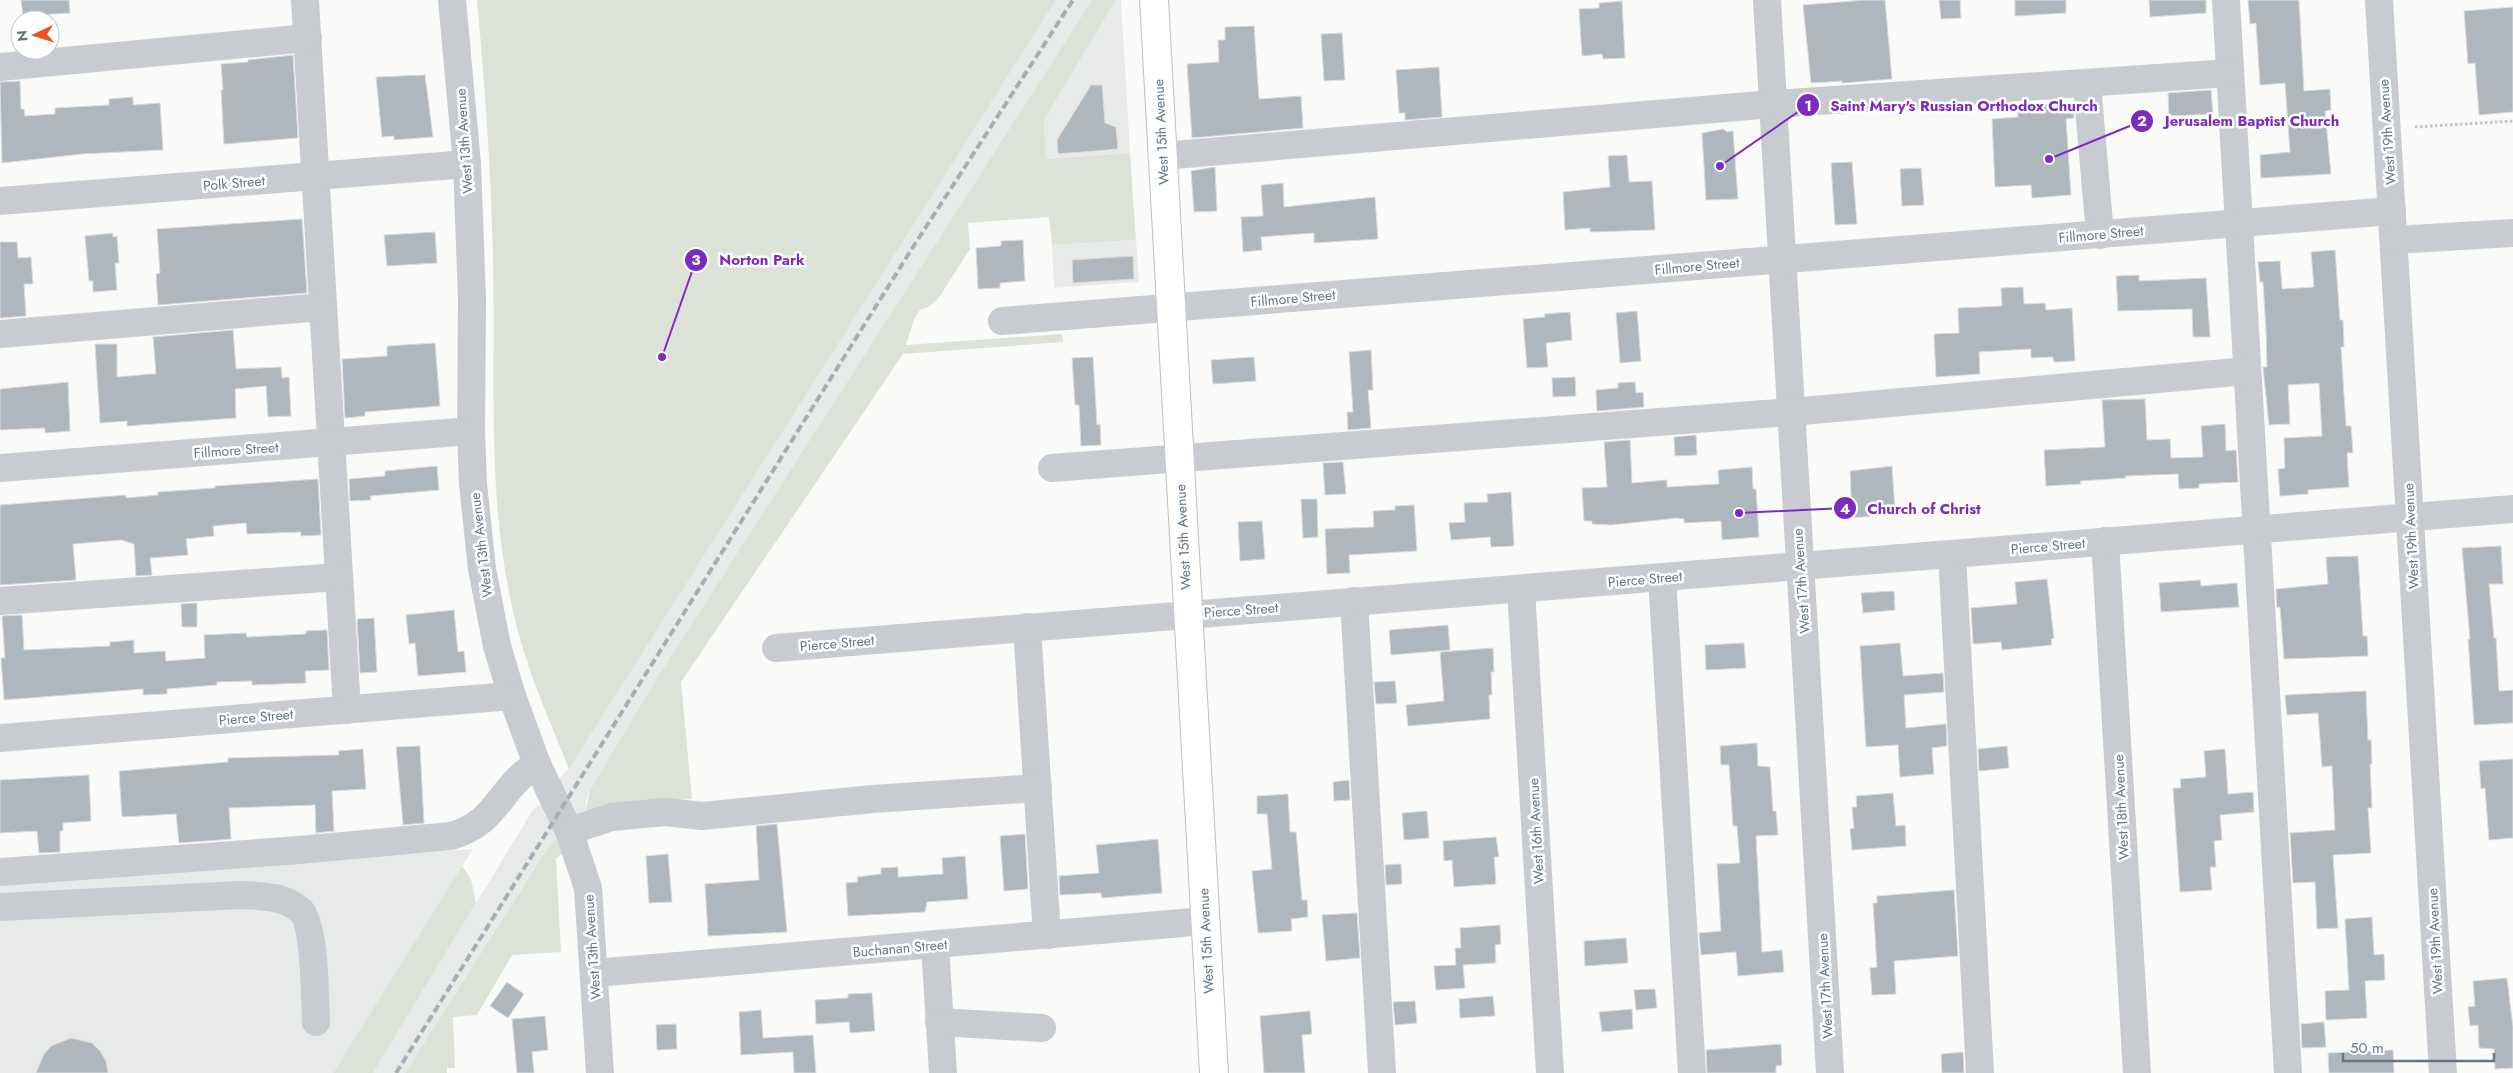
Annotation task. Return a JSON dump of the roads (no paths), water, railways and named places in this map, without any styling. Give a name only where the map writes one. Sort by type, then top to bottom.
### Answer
[{"type":"main road","name":"West 15th Avenue","points":[[1154,0],[1214,1073]]},
{"type":"street","points":[[305,0],[347,710]]},
{"type":"street","name":"West 13th Avenue","points":[[452,0],[467,164],[472,299],[471,431],[476,520],[486,598],[497,646],[512,696],[537,764],[569,831],[588,888],[600,1073]]},
{"type":"street","name":"West 17th Avenue","points":[[1767,0],[1830,1073]]},
{"type":"street","points":[[2226,0],[2288,1073]]},
{"type":"street","name":"West 19th Avenue","points":[[2379,0],[2443,1073]]},
{"type":"street","points":[[0,67],[308,38]]},
{"type":"street","points":[[1162,156],[1773,104],[2230,73]]},
{"type":"street","points":[[2087,84],[2100,234]]},
{"type":"street","name":"Polk Street","points":[[0,201],[467,164]]},
{"type":"street","name":"Fillmore Street","points":[[1002,321],[2392,211]]},
{"type":"street","points":[[2394,240],[2512,232]]},
{"type":"street","points":[[0,334],[323,308]]},
{"type":"street","points":[[1052,468],[1791,412],[2248,371]]},
{"type":"street","name":"Fillmore Street","points":[[0,468],[471,431]]},
{"type":"street","name":"Pierce Street","points":[[776,648],[2513,509]]},
{"type":"street","name":"West 18th Avenue","points":[[2105,542],[2137,1073]]},
{"type":"street","points":[[1952,554],[1980,1073]]},
{"type":"street","points":[[0,601],[339,577]]},
{"type":"street","points":[[1662,577],[1692,1073]]},
{"type":"street","name":"West 16th Avenue","points":[[1521,589],[1550,1073]]},
{"type":"street","points":[[1354,601],[1382,1073]]},
{"type":"street","points":[[1027,627],[1047,935]]},
{"type":"street","name":"Pierce Street","points":[[0,738],[512,696]]},
{"type":"street","points":[[0,872],[299,850],[451,836],[469,830],[479,824],[522,773],[537,764]]},
{"type":"street","points":[[569,831],[612,817],[665,812],[702,816],[872,800],[1038,788]]},
{"type":"street","points":[[0,907],[233,895],[260,896],[288,902],[302,911],[309,927],[316,1022]]},
{"type":"street","name":"Buchanan Street","points":[[595,973],[1205,921]]},
{"type":"street","points":[[935,945],[943,1073]]},
{"type":"street","points":[[940,1022],[1042,1028]]},
{"type":"railway","points":[[396,1073],[913,247],[1073,0]]},
{"type":"place","name":"Jerusalem Baptist Church","points":[[2049,159]]},
{"type":"place","name":"Saint Mary's Russian Orthodox Church","points":[[1720,166]]},
{"type":"place","name":"Norton Park","points":[[662,357]]},
{"type":"place","name":"Church of Christ","points":[[1739,513]]}]
